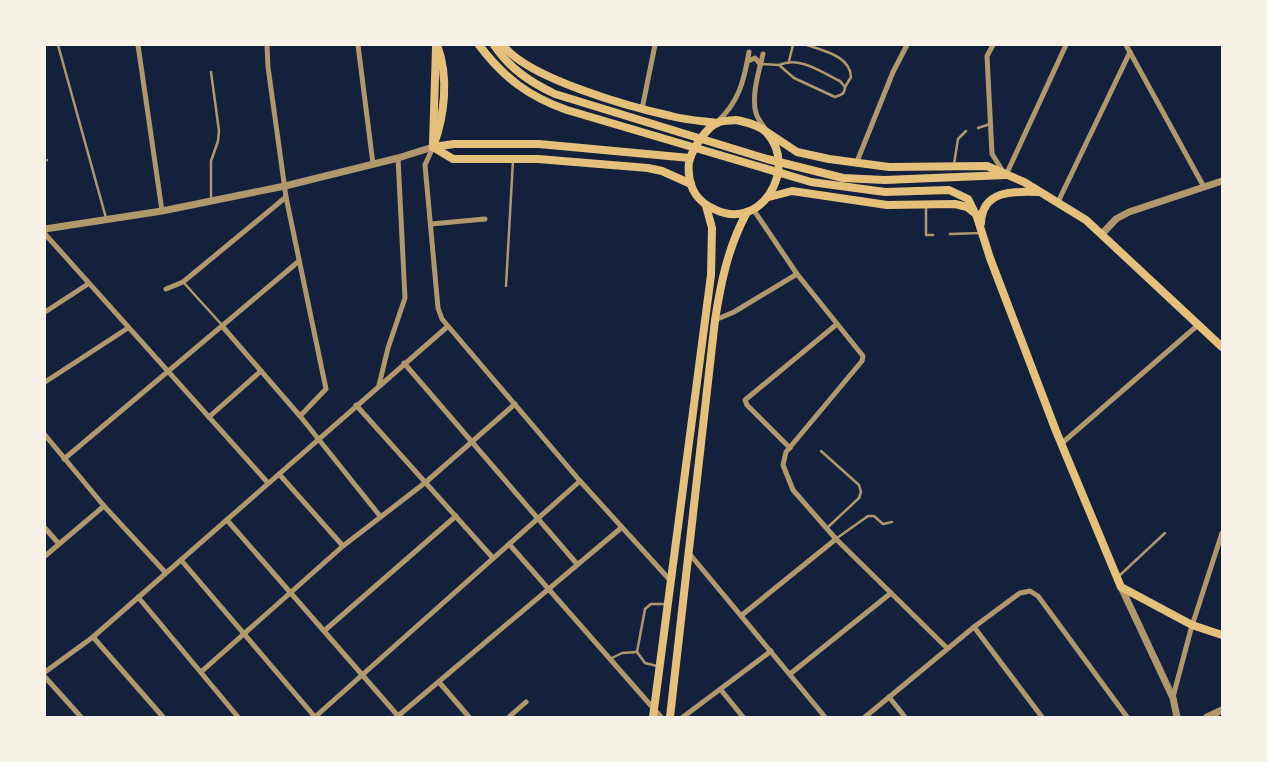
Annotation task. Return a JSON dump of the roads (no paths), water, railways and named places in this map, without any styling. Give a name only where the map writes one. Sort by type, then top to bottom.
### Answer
[{"type":"main road","points":[[433,147],[441,126],[445,68],[437,45]]},
{"type":"main road","points":[[479,45],[509,80],[546,103],[566,110],[811,182],[884,192],[950,190],[968,199],[976,214],[1061,444],[1121,587],[1192,624],[1222,635]]},
{"type":"main road","points":[[494,45],[500,54],[530,82],[570,99],[811,171],[843,178],[922,180],[1006,175]]},
{"type":"main road","points":[[503,45],[524,64],[548,77],[642,109],[672,117],[717,123],[736,120],[751,123],[767,132],[784,146],[797,152],[856,164],[889,168],[987,166],[1042,192],[1102,234],[1222,347]]},
{"type":"main road","points":[[717,123],[705,134],[690,158],[688,168],[691,184],[698,198],[706,206],[719,212],[733,214],[750,211]]},
{"type":"main road","points":[[767,132],[776,150],[780,169],[769,198]]},
{"type":"main road","points":[[433,147],[454,144],[539,144],[690,158]]},
{"type":"main road","points":[[433,147],[453,159],[513,158],[575,161],[648,168],[662,171],[691,184]]},
{"type":"main road","points":[[670,717],[715,320],[723,273],[734,234],[750,211],[769,198],[792,191],[887,205],[955,204],[967,207],[976,214]]},
{"type":"main road","points":[[981,230],[982,212],[990,200],[998,194],[1013,191],[1042,192]]},
{"type":"main road","points":[[653,713],[669,579],[711,274],[712,228],[706,206]]},
{"type":"street","points":[[138,45],[162,211]]},
{"type":"street","points":[[267,45],[268,67],[286,196],[326,389],[300,416]]},
{"type":"street","points":[[358,45],[373,164]]},
{"type":"street","points":[[642,109],[654,45]]},
{"type":"street","points":[[856,164],[893,72],[907,45]]},
{"type":"street","points":[[993,45],[987,56],[992,154],[1006,175]]},
{"type":"street","points":[[1006,175],[1066,45]]},
{"type":"street","points":[[1126,45],[1204,187]]},
{"type":"street","points":[[717,123],[731,109],[740,90],[749,52]]},
{"type":"street","points":[[1058,202],[1130,52]]},
{"type":"street","points":[[763,54],[756,91],[756,113],[767,132]]},
{"type":"street","points":[[748,61],[755,58],[760,64]]},
{"type":"street","points":[[45,229],[211,202],[285,186],[398,158],[433,147]]},
{"type":"street","points":[[433,147],[425,165],[438,308],[447,327],[621,528],[669,579]]},
{"type":"street","points":[[379,385],[388,348],[405,298],[398,158]]},
{"type":"street","points":[[1102,234],[1116,219],[1129,212],[1222,181]]},
{"type":"street","points":[[166,289],[183,282],[286,196]]},
{"type":"street","points":[[750,211],[863,356],[862,361],[786,452],[783,465],[787,479],[792,490],[836,539],[947,648]]},
{"type":"street","points":[[431,224],[485,219]]},
{"type":"street","points":[[45,234],[268,483]]},
{"type":"street","points":[[64,459],[298,261]]},
{"type":"street","points":[[715,320],[734,312],[798,274]]},
{"type":"street","points":[[45,312],[88,284]]},
{"type":"street","points":[[790,448],[747,405],[745,400],[837,324]]},
{"type":"street","points":[[1061,444],[1198,325]]},
{"type":"street","points":[[222,326],[300,416],[317,440],[380,516]]},
{"type":"street","points":[[45,672],[93,637],[447,327]]},
{"type":"street","points":[[45,382],[128,328]]},
{"type":"street","points":[[404,363],[536,519],[577,564]]},
{"type":"street","points":[[209,417],[261,371]]},
{"type":"street","points":[[200,672],[343,546],[426,482],[515,404]]},
{"type":"street","points":[[356,405],[493,558]]},
{"type":"street","points":[[45,435],[104,506],[165,572]]},
{"type":"street","points":[[279,474],[343,546]]},
{"type":"street","points":[[181,560],[315,717],[580,481]]},
{"type":"street","points":[[45,556],[104,506]]},
{"type":"street","points":[[324,631],[456,516]]},
{"type":"street","points":[[227,520],[398,716],[621,528]]},
{"type":"street","points":[[45,528],[59,544]]},
{"type":"street","points":[[1173,698],[1192,624],[1222,533]]},
{"type":"street","points":[[742,615],[836,539]]},
{"type":"street","points":[[509,544],[610,659],[653,713],[661,717]]},
{"type":"street","points":[[688,552],[825,717]]},
{"type":"street","points":[[1121,587],[1173,698],[1177,717]]},
{"type":"street","points":[[865,717],[974,627],[1020,593],[1030,591],[1038,596],[1127,717]]},
{"type":"street","points":[[790,674],[891,593]]},
{"type":"street","points":[[138,597],[238,717]]},
{"type":"street","points":[[974,627],[1042,717]]},
{"type":"street","points":[[93,637],[163,717]]},
{"type":"street","points":[[683,717],[771,651]]},
{"type":"street","points":[[45,677],[81,717]]},
{"type":"street","points":[[440,682],[469,717]]},
{"type":"street","points":[[721,690],[743,717]]},
{"type":"street","points":[[889,697],[905,717]]},
{"type":"street","points":[[509,717],[526,702]]},
{"type":"street","points":[[1207,717],[1222,710]]},
{"type":"street","points":[[227,717],[234,712]]},
{"type":"lane","points":[[58,45],[107,220]]},
{"type":"lane","points":[[789,61],[793,45]]},
{"type":"lane","points":[[779,65],[794,78],[835,97],[842,95],[852,77],[849,65],[840,58],[807,45]]},
{"type":"lane","points":[[760,64],[779,65],[789,61],[800,62],[840,81],[845,87]]},
{"type":"lane","points":[[211,72],[215,86],[218,141],[211,161],[211,202]]},
{"type":"lane","points":[[978,128],[990,124]]},
{"type":"lane","points":[[954,166],[958,139],[966,131]]},
{"type":"lane","points":[[506,286],[513,158]]},
{"type":"lane","points":[[926,204],[926,235],[933,235]]},
{"type":"lane","points":[[950,234],[981,230]]},
{"type":"lane","points":[[183,282],[222,326]]},
{"type":"lane","points":[[821,451],[859,486],[861,492],[859,498],[826,528]]},
{"type":"lane","points":[[836,539],[868,516],[874,516],[884,524],[892,522]]},
{"type":"lane","points":[[1118,577],[1166,533]]},
{"type":"lane","points":[[658,667],[645,663],[637,652],[645,609],[651,604],[666,604]]},
{"type":"lane","points":[[610,659],[622,652],[637,652]]}]
